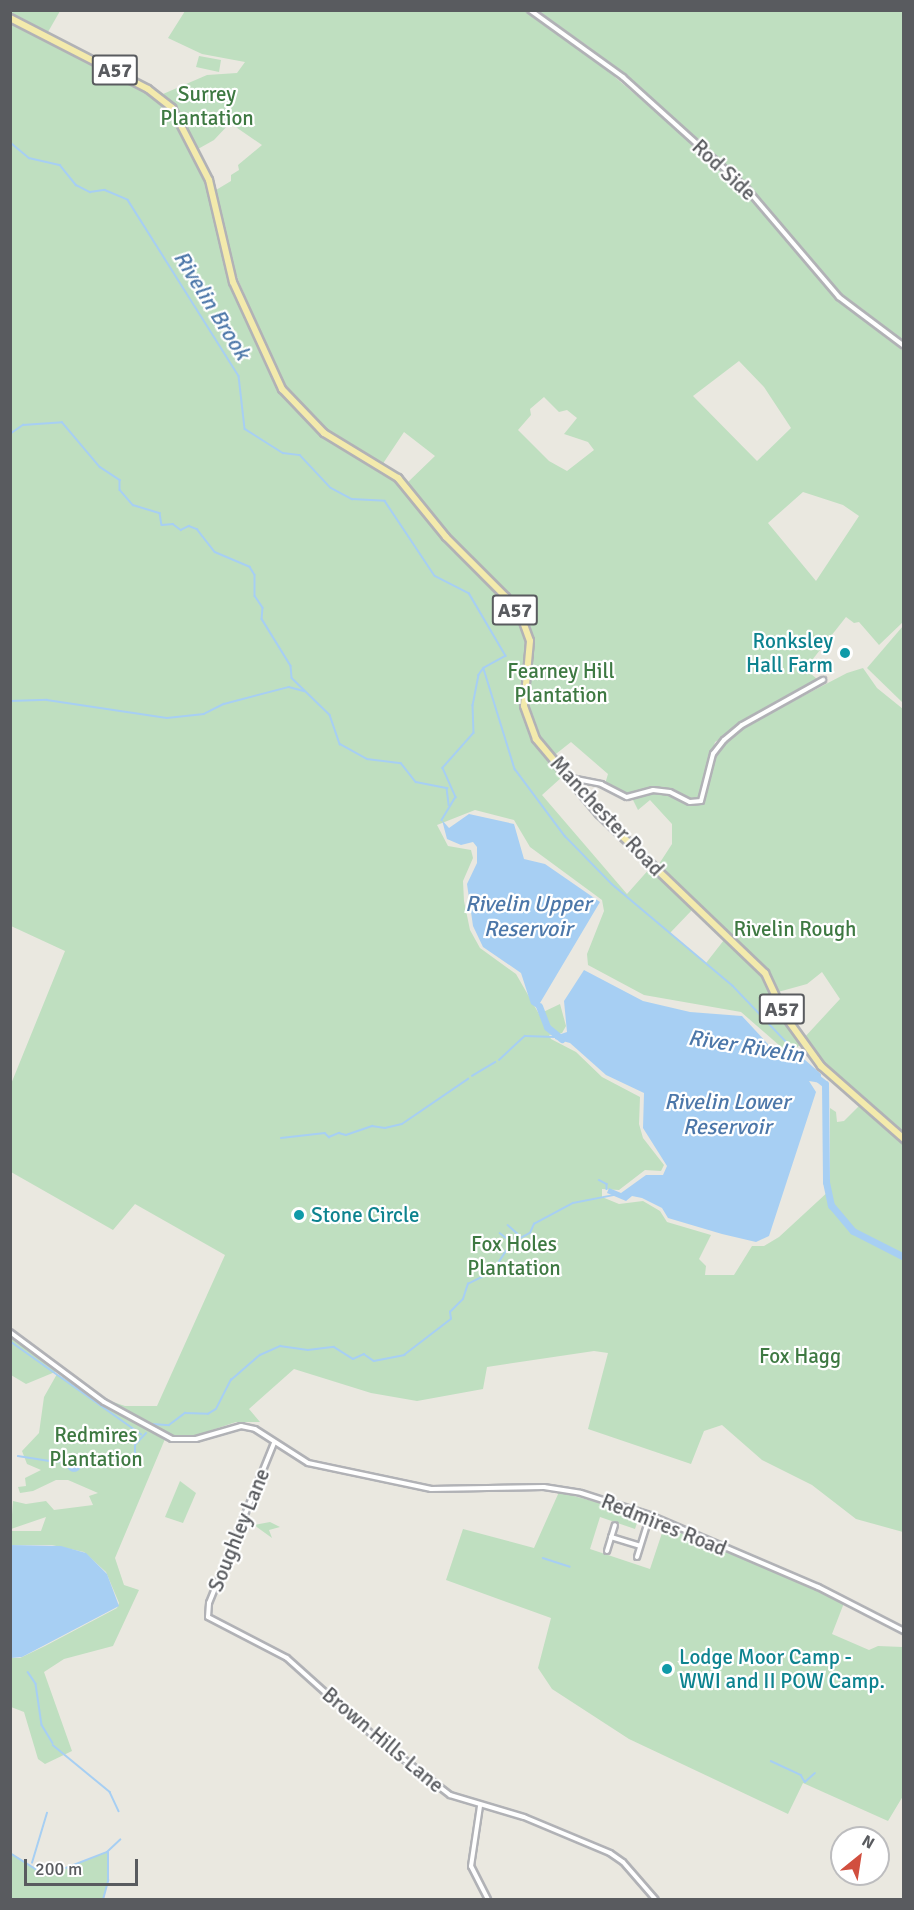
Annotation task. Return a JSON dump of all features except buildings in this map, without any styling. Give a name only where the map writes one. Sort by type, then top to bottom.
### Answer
[{"type":"main road","name":"Manchester Road","points":[[10,18],[148,89],[172,108],[209,180],[233,282],[279,382],[324,433],[398,478],[446,537],[506,597],[522,619],[530,641],[525,698],[527,722],[566,778],[723,936],[759,965],[812,1057],[903,1139]]},
{"type":"street","name":"Rod Side","points":[[530,10],[623,77],[747,189],[839,297],[903,346]]},
{"type":"street","points":[[566,778],[601,784],[627,797],[653,790],[670,792],[690,802],[700,801],[713,754],[724,740],[742,725],[823,680]]},
{"type":"street","name":"Redmires Road","points":[[10,1332],[104,1401],[164,1436],[186,1440],[241,1426],[313,1464],[431,1489],[558,1488],[650,1515],[818,1587],[903,1631]]},
{"type":"street","name":"Soughley Lane","points":[[208,1617],[209,1604],[274,1443]]},
{"type":"street","points":[[637,1557],[650,1515]]},
{"type":"street","points":[[607,1551],[615,1525]]},
{"type":"street","points":[[611,1537],[640,1546]]},
{"type":"street","name":"Brown Hills Lane","points":[[208,1617],[287,1658],[382,1743],[445,1792],[480,1806],[524,1817],[610,1853],[656,1899]]},
{"type":"street","points":[[480,1806],[471,1866],[488,1899]]},
{"type":"green space","points":[[525,10],[575,43],[706,155],[760,209],[825,287],[903,351],[903,622],[879,645],[859,622],[854,623],[846,617],[805,669],[817,679],[715,742],[704,782],[708,786],[718,749],[742,728],[847,673],[863,668],[877,688],[903,709],[903,1134],[832,1072],[803,1039],[840,999],[822,972],[807,984],[778,992],[768,971],[659,864],[672,844],[672,824],[650,800],[638,810],[630,794],[605,784],[608,774],[571,742],[547,761],[562,777],[542,795],[627,894],[651,867],[692,910],[670,933],[706,963],[724,940],[763,974],[779,1015],[800,1045],[792,1051],[796,1060],[741,1012],[644,995],[588,965],[587,954],[604,911],[602,900],[530,847],[514,820],[475,810],[437,825],[448,846],[471,850],[473,858],[463,881],[464,901],[470,930],[480,948],[516,974],[539,1014],[560,1004],[566,1026],[562,1033],[549,1035],[551,1039],[576,1052],[602,1077],[640,1097],[639,1124],[643,1138],[664,1165],[661,1171],[645,1170],[619,1190],[602,1189],[602,1197],[619,1204],[643,1201],[660,1211],[667,1222],[711,1235],[699,1259],[706,1266],[705,1275],[734,1275],[752,1246],[764,1246],[779,1237],[830,1190],[830,1108],[836,1112],[837,1122],[844,1121],[860,1105],[903,1143],[903,1532],[856,1519],[812,1485],[762,1460],[722,1425],[704,1431],[691,1464],[588,1429],[608,1353],[594,1351],[487,1367],[483,1389],[417,1401],[371,1393],[294,1369],[249,1409],[260,1422],[236,1422],[188,1438],[164,1433],[104,1399],[125,1406],[157,1406],[225,1255],[135,1204],[113,1230],[11,1172],[11,1084],[65,951],[11,926],[11,23],[89,59],[155,96],[176,120],[210,193],[233,294],[272,374],[277,371],[232,265],[216,190],[231,181],[231,175],[239,170],[238,165],[262,145],[230,123],[214,140],[198,149],[178,110],[163,94],[207,75],[237,73],[245,62],[202,54],[168,38],[185,11]],"holes":[[[739,361],[764,387],[791,428],[757,461],[693,396]],[[544,397],[559,412],[567,410],[577,418],[564,434],[588,442],[594,450],[567,471],[549,461],[518,430],[531,415],[530,409]],[[404,432],[435,456],[407,483],[381,474],[384,462]],[[803,492],[843,505],[859,516],[816,581],[768,523]]]},
{"type":"green space","points":[[10,11],[60,11],[48,32],[11,15]]},
{"type":"green space","points":[[536,11],[903,11],[903,342],[839,293],[748,188],[660,107],[588,46]]},
{"type":"green space","points":[[199,56],[221,60],[219,72],[196,67]]},
{"type":"green space","points":[[903,626],[903,703],[867,668]]},
{"type":"green space","name":"Redmires Plantation","points":[[10,1336],[54,1368],[55,1372],[26,1384],[11,1375]]},
{"type":"green space","name":"Redmires Plantation","points":[[57,1374],[165,1439],[115,1558],[124,1585],[139,1590],[113,1646],[64,1659],[44,1672],[72,1751],[45,1764],[38,1759],[24,1712],[11,1707],[11,1658],[20,1658],[45,1646],[117,1608],[119,1603],[106,1572],[84,1552],[52,1545],[11,1545],[11,1531],[41,1531],[46,1517],[11,1529],[13,1501],[26,1504],[46,1501],[54,1510],[93,1505],[89,1496],[98,1493],[68,1480],[56,1480],[33,1491],[20,1493],[18,1487],[26,1486],[25,1478],[41,1470],[27,1464],[22,1451],[39,1433],[44,1397]]},
{"type":"green space","points":[[180,1481],[196,1493],[183,1523],[165,1517]]},
{"type":"green space","points":[[559,1492],[640,1514],[635,1529],[600,1517],[590,1549],[650,1569],[665,1524],[844,1603],[832,1634],[869,1650],[878,1646],[903,1647],[903,1796],[888,1821],[803,1783],[788,1814],[629,1739],[552,1689],[538,1668],[551,1618],[446,1580],[463,1529],[534,1548]]},
{"type":"green space","points":[[270,1522],[280,1527],[269,1530],[272,1538],[254,1525]]},
{"type":"green space","points":[[107,1852],[109,1877],[103,1899],[11,1899],[11,1853],[37,1870],[58,1871]]},
{"type":"water","name":"Rivelin Upper Reservoir","points":[[469,814],[514,824],[524,859],[545,864],[600,902],[537,1008],[531,1004],[521,973],[483,947],[473,926],[467,884],[477,863],[477,847],[473,842],[461,845],[447,839],[442,820],[449,828]]},
{"type":"water","name":"Rivelin Lower Reservoir","points":[[584,970],[643,1001],[690,1012],[742,1016],[778,1055],[801,1062],[796,1052],[821,1074],[821,1083],[809,1081],[816,1092],[769,1236],[756,1242],[722,1234],[668,1218],[662,1208],[642,1198],[632,1196],[626,1201],[607,1193],[609,1188],[621,1193],[646,1175],[663,1175],[667,1166],[643,1128],[644,1093],[606,1075],[570,1043],[555,1039],[555,1036],[567,1032],[564,1001]]},
{"type":"water","points":[[74,1458],[79,1460],[81,1465],[79,1470],[74,1472],[69,1470],[67,1465],[69,1460]]},
{"type":"water","points":[[11,1545],[61,1546],[86,1553],[107,1574],[119,1606],[22,1657],[11,1658]]},
{"type":"waterway","name":"Rivelin Brook","points":[[10,142],[29,158],[60,165],[76,185],[90,192],[105,190],[128,200],[239,376],[245,429],[283,453],[300,455],[331,488],[352,499],[385,501],[435,576],[469,593],[506,656],[484,668],[479,675],[473,705],[474,733],[443,768],[456,797],[442,820]]},
{"type":"waterway","points":[[10,434],[23,425],[62,422],[100,467],[120,480],[120,490],[133,505],[160,513],[162,525],[173,524],[181,530],[189,526],[197,529],[215,552],[250,567],[255,575],[255,596],[263,608],[262,619],[291,666],[292,678],[330,715],[340,744],[367,759],[401,763],[416,782],[447,788],[449,805]]},
{"type":"waterway","points":[[484,669],[515,769],[565,836],[612,884],[733,986],[796,1052]]},
{"type":"waterway","points":[[10,701],[47,700],[167,718],[204,714],[224,704],[289,687],[304,691]]},
{"type":"waterway","name":"River Rivelin","points":[[539,1006],[547,1027],[562,1039]]},
{"type":"waterway","points":[[499,1060],[525,1036],[555,1037]]},
{"type":"waterway","points":[[472,1076],[495,1062]]},
{"type":"waterway","name":"River Rivelin","points":[[816,1077],[825,1084],[826,1182],[831,1205],[853,1231],[904,1257]]},
{"type":"waterway","points":[[281,1138],[325,1133],[329,1137],[339,1133],[346,1135],[372,1126],[385,1128],[402,1124],[468,1079]]},
{"type":"waterway","points":[[599,1180],[607,1184],[607,1189]]},
{"type":"waterway","points":[[153,1424],[169,1425],[185,1413],[208,1414],[216,1409],[231,1380],[260,1355],[280,1346],[308,1350],[334,1347],[353,1359],[364,1354],[374,1361],[404,1355],[451,1319],[450,1312],[463,1299],[468,1284],[493,1271],[511,1243],[530,1233],[534,1224],[573,1203],[614,1195]]},
{"type":"waterway","points":[[508,1225],[518,1234]]},
{"type":"waterway","points":[[500,1233],[511,1242]]},
{"type":"waterway","points":[[10,1341],[141,1434]]},
{"type":"waterway","points":[[18,1456],[56,1462],[105,1455],[123,1462],[135,1455],[135,1445],[146,1433]]},
{"type":"waterway","points":[[543,1558],[570,1567]]},
{"type":"waterway","points":[[28,1672],[36,1684],[42,1725],[53,1743]]},
{"type":"waterway","points":[[53,1745],[110,1792],[119,1811]]},
{"type":"waterway","points":[[771,1761],[801,1775],[805,1782],[815,1773]]},
{"type":"waterway","points":[[32,1863],[47,1813]]},
{"type":"waterway","points":[[10,1853],[37,1870],[58,1871],[107,1852],[120,1840]]},
{"type":"waterway","points":[[103,1900],[108,1881],[108,1853]]},
{"type":"place","name":"Ronksley Hall Farm","points":[[845,653]]},
{"type":"place","name":"Stone Circle","points":[[299,1215]]},
{"type":"place","name":"Lodge Moor Camp - WWI and II POW Camp.","points":[[667,1669]]},
{"type":"park label","name":"Surrey Plantation","points":[[207,106]]},
{"type":"park label","name":"Fearney Hill Plantation","points":[[561,683]]},
{"type":"park label","name":"Rivelin Rough","points":[[795,929]]},
{"type":"park label","name":"Fox Holes Plantation","points":[[514,1256]]},
{"type":"park label","name":"Fox Hagg","points":[[800,1356]]}]
